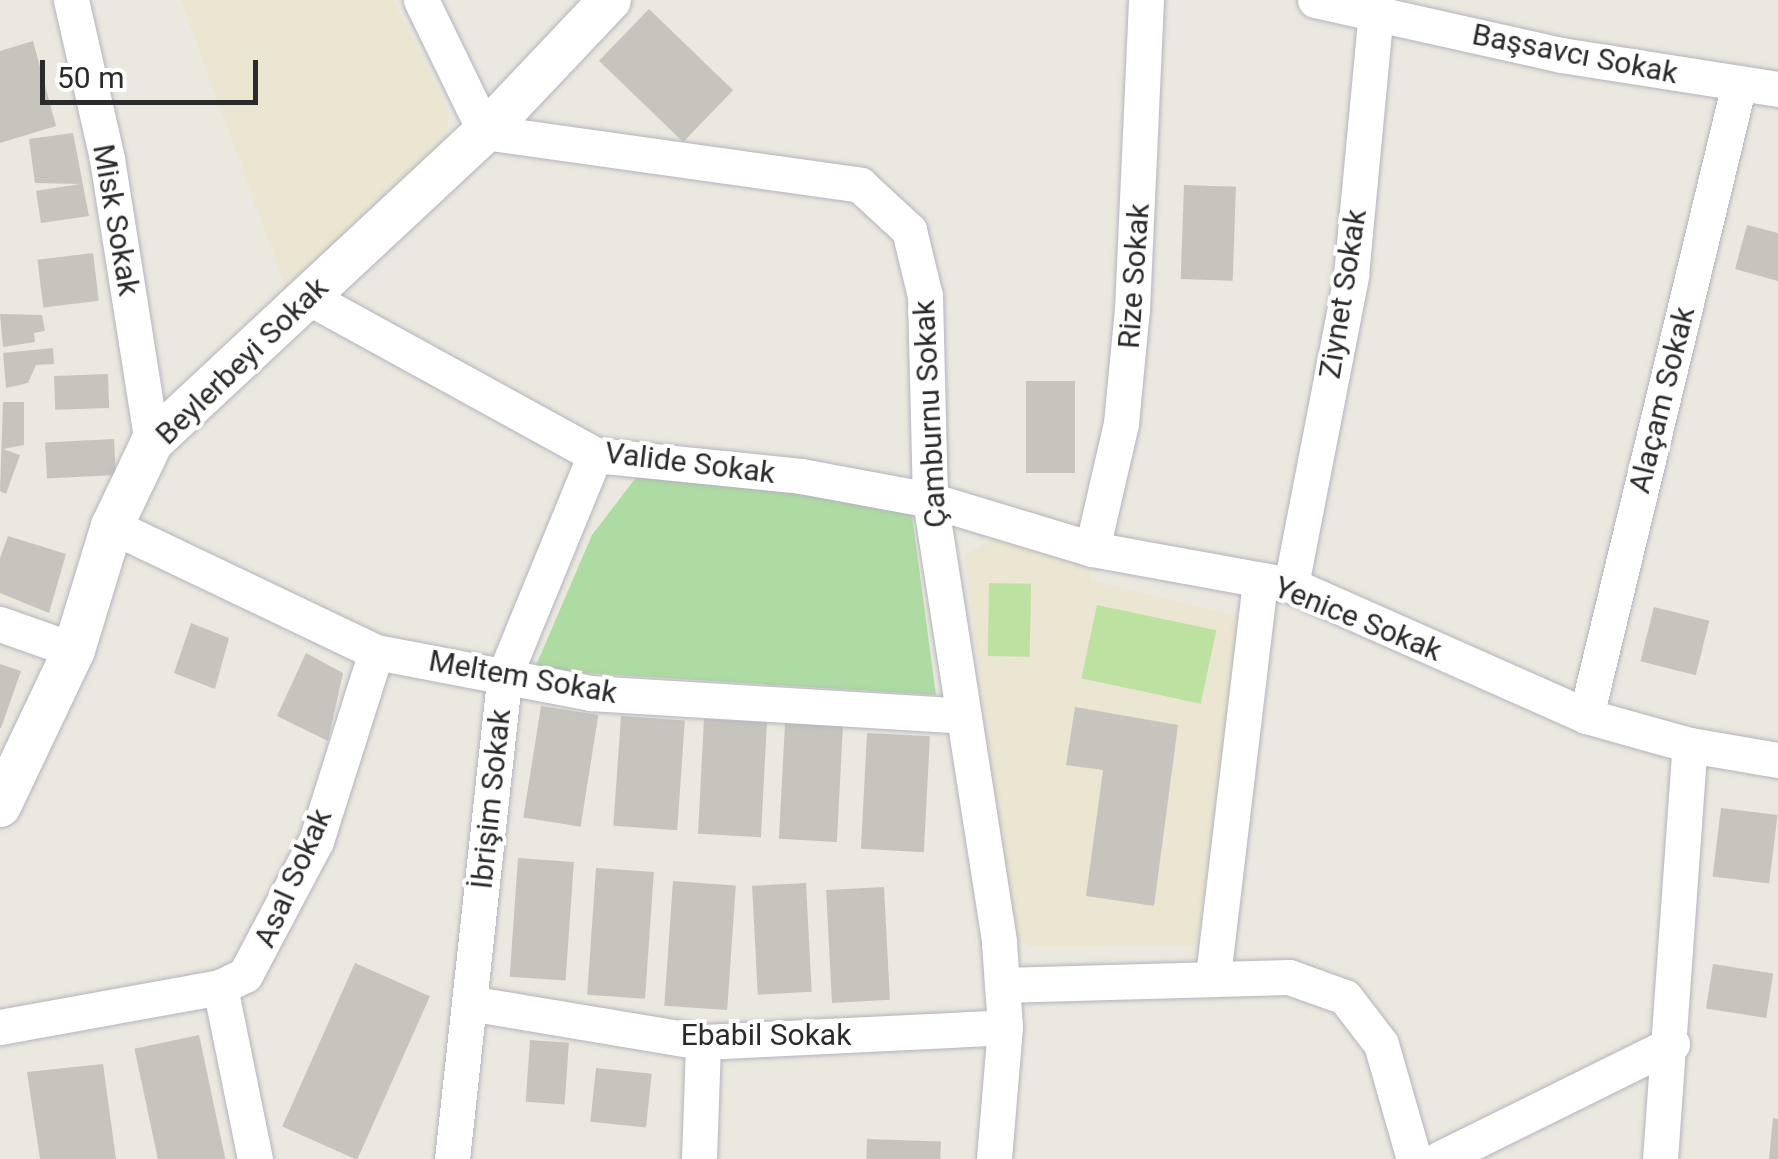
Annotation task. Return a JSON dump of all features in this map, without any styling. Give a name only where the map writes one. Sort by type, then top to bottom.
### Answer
[{"type":"street","name":"Misk Sokak","points":[[71,0],[107,158],[152,442]]},
{"type":"street","points":[[421,0],[485,132]]},
{"type":"street","name":"Beylerbeyi Sokak","points":[[0,806],[74,650],[112,526],[152,442],[485,132],[610,0]]},
{"type":"street","name":"Rize Sokak","points":[[1092,549],[1125,385],[1143,146],[1146,0]]},
{"type":"street","name":"Başsavcı Sokak","points":[[1315,0],[1377,7],[1560,55],[1778,89]]},
{"type":"street","name":"Ziynet Sokak","points":[[1213,976],[1276,582],[1351,275],[1377,7]]},
{"type":"street","name":"Alaçam Sokak","points":[[1586,716],[1738,84]]},
{"type":"street","name":"Çamburnu Sokak","points":[[485,132],[860,186],[909,230],[925,296],[930,500],[1002,985],[1005,1027],[994,1159]]},
{"type":"street","name":"Valide Sokak","points":[[308,298],[595,455],[802,476],[930,500]]},
{"type":"street","name":"İbrişim Sokak","points":[[452,1159],[505,674],[595,455]]},
{"type":"street","name":"Yenice Sokak","points":[[930,500],[1092,549],[1276,582],[1586,716],[1690,745],[1778,760]]},
{"type":"street","name":"Meltem Sokak","points":[[112,526],[376,652],[591,693],[964,716]]},
{"type":"street","points":[[0,624],[74,650]]},
{"type":"street","name":"Asal Sokak","points":[[0,1027],[220,987],[245,975],[268,943],[316,841],[376,652]]},
{"type":"street","points":[[1660,1159],[1672,1044],[1690,745]]},
{"type":"street","points":[[1002,985],[1213,976],[1288,977],[1345,997],[1381,1044],[1414,1159]]},
{"type":"street","points":[[220,987],[254,1159]]},
{"type":"street","name":"Ebabil Sokak","points":[[469,1003],[703,1042],[1005,1027]]},
{"type":"street","points":[[698,1159],[703,1042]]},
{"type":"street","points":[[1439,1159],[1672,1044]]},
{"type":"shaded area","points":[[181,0],[393,0],[449,113],[446,147],[288,294]]},
{"type":"shaded area","points":[[992,539],[1088,562],[1091,581],[1243,617],[1196,946],[1031,947],[1011,933],[965,555]]},
{"type":"green space","points":[[641,471],[910,501],[936,695],[534,670],[592,535]]},
{"type":"green space","points":[[989,583],[1031,584],[1030,657],[988,656]]},
{"type":"green space","points":[[1097,605],[1216,630],[1201,704],[1081,678]]},
{"type":"building","points":[[649,9],[733,90],[683,142],[599,61]]},
{"type":"building","points":[[33,41],[56,126],[0,143],[0,51]]},
{"type":"building","points":[[73,133],[89,216],[41,223],[36,191],[80,184],[35,183],[29,139]]},
{"type":"building","points":[[1184,185],[1236,187],[1233,281],[1181,279]]},
{"type":"building","points":[[1747,225],[1778,233],[1778,281],[1735,269]]},
{"type":"building","points":[[93,253],[99,301],[43,307],[37,260]]},
{"type":"building","points":[[0,314],[42,315],[45,331],[34,333],[35,342],[3,347]]},
{"type":"building","points":[[53,348],[54,364],[36,365],[28,383],[6,388],[3,353]]},
{"type":"building","points":[[108,374],[109,408],[55,410],[54,376]]},
{"type":"building","points":[[1026,381],[1075,381],[1075,473],[1026,473]]},
{"type":"building","points":[[3,402],[24,402],[24,445],[3,449],[20,455],[6,494],[0,491]]},
{"type":"building","points":[[114,439],[116,475],[47,479],[45,443]]},
{"type":"building","points":[[8,536],[66,554],[49,613],[0,593],[0,558]]},
{"type":"building","points":[[1654,607],[1709,621],[1696,675],[1640,661]]},
{"type":"building","points":[[191,623],[229,638],[215,689],[174,673]]},
{"type":"building","points":[[306,653],[343,673],[328,741],[277,716]]},
{"type":"building","points":[[0,664],[21,671],[1,728],[0,728]]},
{"type":"building","points":[[541,706],[598,715],[581,827],[523,818]]},
{"type":"building","points":[[1075,707],[1178,725],[1154,906],[1086,896],[1103,770],[1066,765]]},
{"type":"building","points":[[621,716],[685,720],[677,830],[613,826]]},
{"type":"building","points":[[704,719],[767,722],[761,837],[698,834]]},
{"type":"building","points":[[785,723],[843,726],[837,842],[779,839]]},
{"type":"building","points":[[867,733],[930,736],[924,852],[861,849]]},
{"type":"building","points":[[1721,808],[1778,815],[1769,883],[1713,876]]},
{"type":"building","points":[[518,858],[574,862],[566,981],[510,977]]},
{"type":"building","points":[[596,868],[654,872],[645,999],[587,995]]},
{"type":"building","points":[[673,881],[736,885],[727,1010],[664,1006]]},
{"type":"building","points":[[806,883],[812,992],[758,995],[752,886]]},
{"type":"building","points":[[884,887],[890,1000],[832,1003],[826,890]]},
{"type":"building","points":[[355,963],[430,996],[357,1159],[282,1127]]},
{"type":"building","points":[[1713,964],[1773,974],[1766,1018],[1706,1008]]},
{"type":"building","points":[[199,1035],[225,1159],[158,1159],[134,1049]]},
{"type":"building","points":[[530,1040],[569,1043],[565,1105],[526,1102]]},
{"type":"building","points":[[103,1064],[116,1159],[40,1159],[27,1072]]},
{"type":"building","points":[[596,1068],[652,1074],[646,1128],[590,1122]]},
{"type":"building","points":[[1773,1118],[1778,1119],[1778,1159],[1769,1159]]},
{"type":"building","points":[[867,1139],[941,1142],[940,1159],[866,1159]]}]
